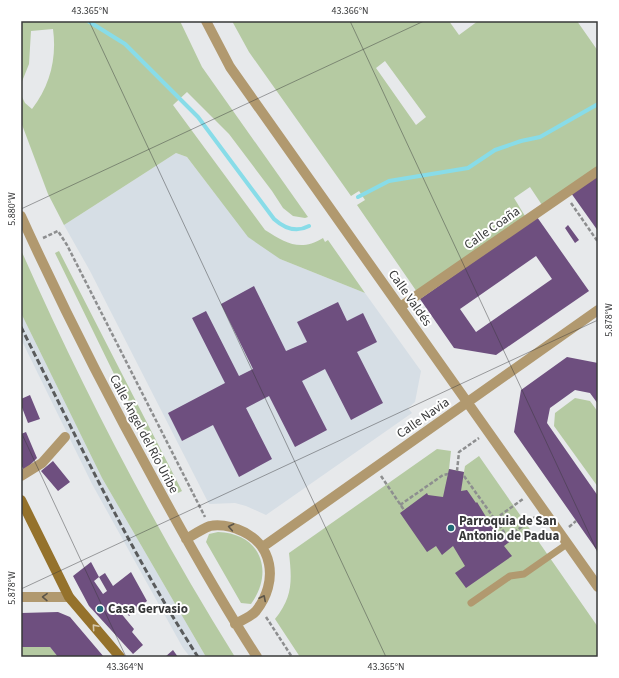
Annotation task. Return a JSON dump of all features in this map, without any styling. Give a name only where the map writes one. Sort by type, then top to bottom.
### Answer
[{"type":"main road","points":[[21,500],[69,597],[120,657]]},
{"type":"street","name":"Calle Valdés","points":[[206,21],[230,67],[598,587]]},
{"type":"street","name":"Calle Coaña","points":[[400,307],[598,171]]},
{"type":"street","name":"Calle Ángel del Río Uribe","points":[[21,216],[124,425],[186,539],[235,624],[257,657]]},
{"type":"street","name":"Calle Navia","points":[[264,546],[598,310]]},
{"type":"street","points":[[21,476],[55,454],[65,437]]},
{"type":"street","points":[[186,539],[210,527],[230,526],[250,533],[264,546],[269,566],[270,581],[264,598],[255,612],[235,624]]},
{"type":"street","points":[[21,597],[69,597]]},
{"type":"lane","points":[[471,603],[510,576],[524,574],[567,544]]},
{"type":"path","points":[[568,198],[598,242]]},
{"type":"path","points":[[33,242],[58,231],[67,245],[210,527]]},
{"type":"path","points":[[457,471],[459,452],[488,431]]},
{"type":"path","points":[[375,468],[404,510]]},
{"type":"path","points":[[400,505],[443,475],[448,474]]},
{"type":"path","points":[[464,476],[508,536],[544,510]]},
{"type":"path","points":[[495,519],[532,493]]},
{"type":"path","points":[[259,606],[292,657]]},
{"type":"shaded area","points":[[176,153],[187,157],[220,200],[280,259],[365,293],[421,371],[415,402],[408,408],[412,413],[266,515],[235,503],[209,504],[90,271],[64,225]]},
{"type":"shaded area","points":[[21,313],[102,478],[206,657],[190,657],[183,648],[92,484],[21,339]]},
{"type":"green space","points":[[21,21],[180,21],[202,67],[308,217],[293,216],[283,208],[229,134],[187,92],[173,105],[265,230],[280,239],[293,244],[307,244],[323,238],[325,242],[328,240],[365,293],[280,259],[248,237],[187,157],[176,153],[64,225],[48,194],[21,122],[21,95],[25,103],[32,109],[48,81],[53,61],[53,29],[31,31],[29,64],[21,84]]},
{"type":"green space","points":[[232,21],[449,21],[459,35],[478,21],[577,21],[598,51],[598,166],[542,205],[530,187],[514,198],[525,216],[417,292],[357,205],[365,200],[359,191],[351,196],[249,52]],"holes":[[[385,61],[426,117],[416,125],[376,68]]]},
{"type":"green space","points":[[21,250],[69,354],[121,457],[176,558],[235,657],[206,657],[102,478],[21,313]]},
{"type":"green space","points":[[59,251],[182,491],[178,493],[114,374],[55,253]]},
{"type":"green space","points":[[575,398],[590,401],[598,412],[598,487],[554,426],[555,413]]},
{"type":"green space","points":[[437,449],[451,451],[449,469],[464,472],[465,466],[479,456],[598,627],[598,657],[300,657],[275,619],[285,603],[290,588],[291,572],[289,553]]},
{"type":"green space","points":[[218,532],[232,534],[244,539],[253,547],[259,556],[262,567],[262,579],[251,604],[241,603],[206,542],[209,534]]},
{"type":"green space","points":[[21,647],[50,647],[58,657],[21,657]]},
{"type":"building","points":[[598,174],[598,231],[571,193]]},
{"type":"building","points":[[537,217],[589,291],[496,355],[454,348],[420,299]],"holes":[[[536,256],[552,279],[476,332],[460,309]]]},
{"type":"building","points":[[568,225],[579,240],[575,243],[565,228]]},
{"type":"building","points":[[254,286],[286,351],[307,342],[297,322],[338,302],[347,321],[363,313],[377,342],[357,352],[383,403],[351,420],[325,369],[302,381],[327,430],[295,447],[269,396],[246,408],[272,459],[239,477],[213,425],[182,441],[168,413],[225,383],[192,318],[206,311],[239,376],[253,369],[221,304]]},
{"type":"building","points":[[567,357],[598,363],[598,404],[590,393],[575,390],[550,408],[547,423],[598,496],[598,552],[514,432],[521,390]]},
{"type":"building","points":[[30,395],[40,419],[28,423],[21,405],[21,399]]},
{"type":"building","points":[[26,432],[37,458],[24,471],[21,464],[21,434]]},
{"type":"building","points":[[53,461],[70,482],[58,491],[41,471]]},
{"type":"building","name":"Parroquia de San Antonio de Padua","points":[[449,469],[464,472],[461,491],[467,490],[476,503],[477,502],[500,540],[507,534],[512,540],[504,546],[512,556],[466,588],[455,573],[465,566],[453,546],[442,555],[436,546],[427,552],[400,513],[427,493],[428,495],[443,497]]},
{"type":"building","points":[[91,562],[99,577],[105,573],[113,586],[131,572],[147,601],[129,616],[119,603],[115,606],[134,629],[132,632],[143,645],[133,654],[89,606],[73,576]],"holes":[[[99,577],[107,591],[103,594],[94,581]]]},
{"type":"building","points":[[58,612],[70,617],[104,657],[58,657],[50,647],[21,647],[21,613]]},
{"type":"building","points":[[173,650],[178,657],[165,657]]},
{"type":"waterway","points":[[88,21],[125,44],[198,117],[274,219],[282,225],[290,228],[299,229],[309,226]]},
{"type":"waterway","points":[[358,197],[389,181],[468,168],[495,150],[521,141],[540,137],[598,104]]},
{"type":"railway","points":[[21,327],[127,536],[173,617],[198,657]]},
{"type":"place","name":"Parroquia de San Antonio de Padua","points":[[451,528]]},
{"type":"place","name":"Casa Gervasio","points":[[100,609]]}]
